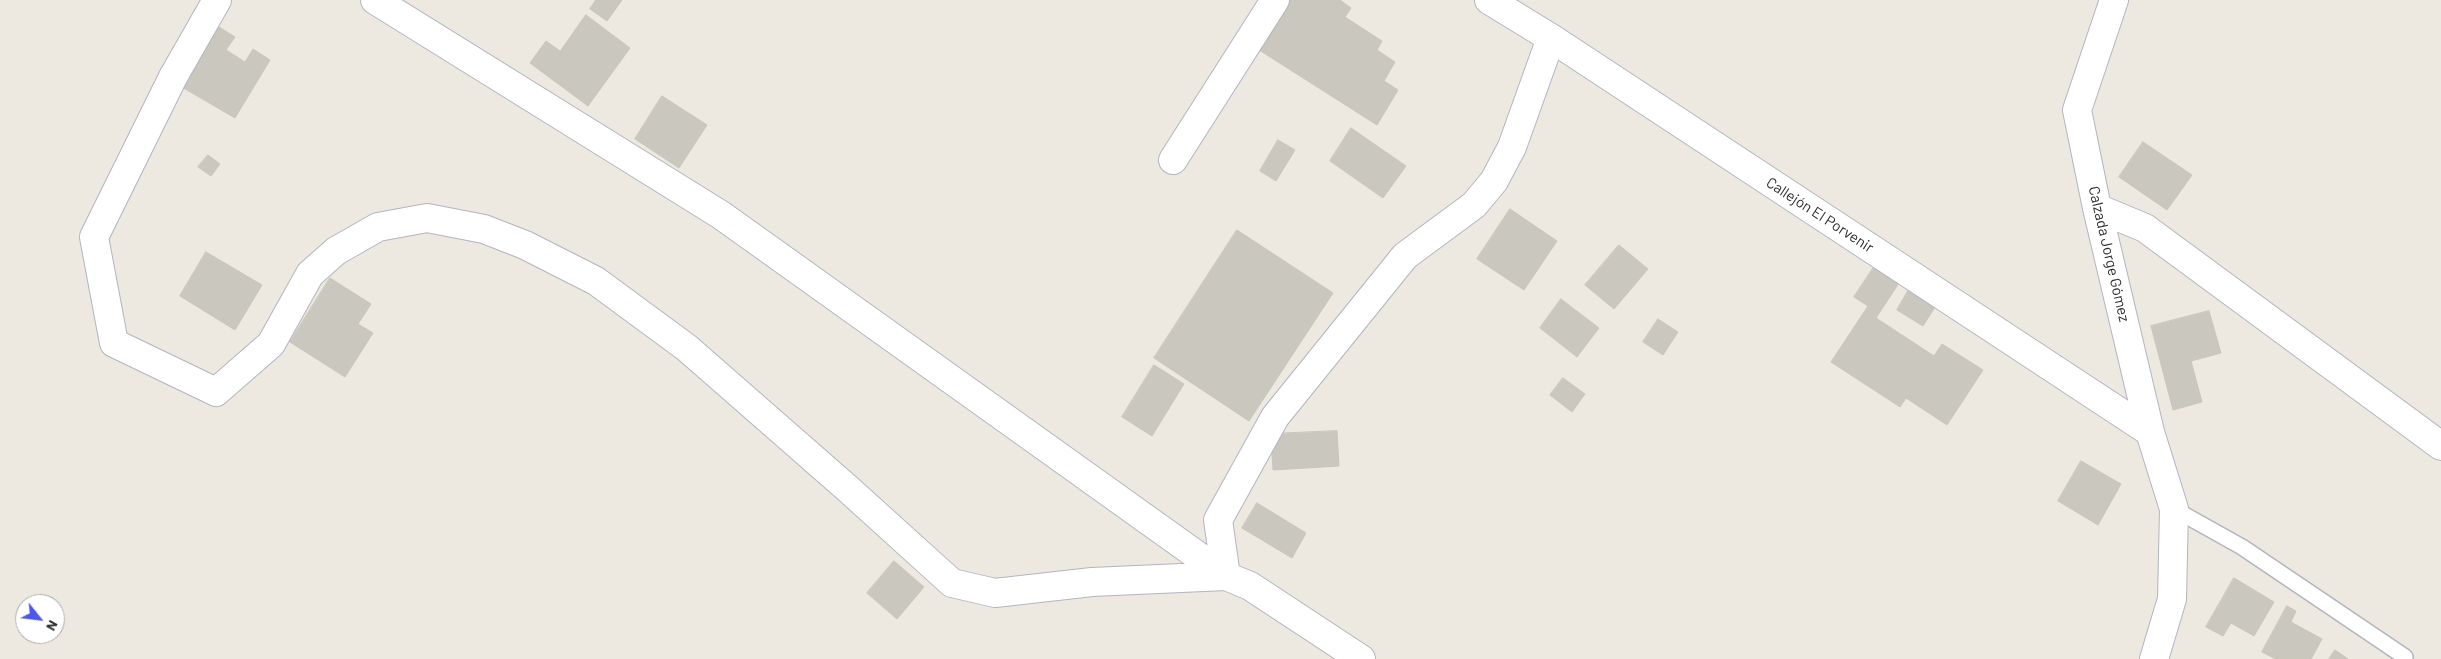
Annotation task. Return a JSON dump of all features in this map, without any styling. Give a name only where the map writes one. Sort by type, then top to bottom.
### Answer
[{"type":"street","points":[[217,0],[173,77],[94,237],[114,344],[216,392],[271,344],[310,274],[336,251],[378,228],[427,218],[484,229],[525,245],[596,281],[687,348],[854,494],[952,583],[995,593],[1092,582],[1226,576]]},
{"type":"street","points":[[375,0],[721,215],[1226,576],[1250,586],[1361,659]]},
{"type":"street","points":[[1173,160],[1276,0]]},
{"type":"street","name":"Callejón El Porvenir","points":[[1489,0],[1550,38],[2150,432]]},
{"type":"street","name":"Calzada Jorge Gómez","points":[[2114,0],[2077,110],[2097,208],[2150,432],[2174,509],[2172,599],[2154,659]]},
{"type":"street","points":[[1226,576],[1218,520],[1275,417],[1405,256],[1474,205],[1494,181],[1512,147],[1550,38]]},
{"type":"street","points":[[2097,208],[2145,228],[2441,446]]},
{"type":"lane","points":[[2174,509],[2242,547],[2405,657]]},
{"type":"building","points":[[596,0],[622,0],[607,21],[590,9]]},
{"type":"building","points":[[1286,0],[1340,0],[1351,8],[1345,17],[1382,41],[1377,50],[1395,62],[1384,81],[1398,90],[1377,125],[1256,48]]},
{"type":"building","points":[[586,15],[630,48],[588,106],[530,63],[546,41],[560,51]]},
{"type":"building","points":[[216,25],[235,37],[226,50],[245,62],[253,49],[270,60],[235,118],[180,86]]},
{"type":"building","points":[[662,96],[707,125],[679,168],[635,139]]},
{"type":"building","points":[[1351,128],[1406,166],[1383,198],[1330,161]]},
{"type":"building","points":[[1278,140],[1295,150],[1276,181],[1260,171]]},
{"type":"building","points":[[2143,142],[2192,175],[2167,210],[2119,177]]},
{"type":"building","points":[[208,155],[220,164],[211,176],[198,167]]},
{"type":"building","points":[[1510,209],[1557,241],[1524,290],[1477,259]]},
{"type":"building","points":[[1237,230],[1333,293],[1249,421],[1154,358]]},
{"type":"building","points":[[1619,245],[1648,269],[1614,309],[1585,285]]},
{"type":"building","points":[[206,252],[262,285],[235,330],[180,296]]},
{"type":"building","points":[[1874,267],[1899,283],[1876,318],[1934,356],[1942,344],[1983,370],[1947,425],[1906,398],[1900,407],[1831,362],[1868,306],[1854,297]]},
{"type":"building","points":[[330,278],[371,304],[358,324],[373,333],[345,377],[290,342]]},
{"type":"building","points":[[1908,291],[1935,307],[1923,326],[1897,310]]},
{"type":"building","points":[[1561,299],[1599,328],[1577,357],[1540,328]]},
{"type":"building","points":[[2209,311],[2221,353],[2191,361],[2202,402],[2173,410],[2151,326]]},
{"type":"building","points":[[1658,319],[1678,332],[1663,355],[1643,342]]},
{"type":"building","points":[[1154,365],[1184,384],[1152,436],[1122,417]]},
{"type":"building","points":[[1563,378],[1585,394],[1572,412],[1550,395]]},
{"type":"building","points":[[1337,431],[1339,466],[1273,470],[1271,434]]},
{"type":"building","points":[[2081,461],[2121,484],[2098,525],[2058,501]]},
{"type":"building","points":[[1257,503],[1306,533],[1292,558],[1242,528]]},
{"type":"building","points":[[894,561],[924,587],[897,619],[867,593]]},
{"type":"building","points":[[2234,578],[2274,602],[2254,636],[2231,623],[2223,636],[2206,627]]},
{"type":"building","points":[[2287,606],[2296,611],[2291,622],[2322,639],[2311,659],[2276,659],[2262,652]]},
{"type":"building","points":[[2335,650],[2348,659],[2329,659]]}]
